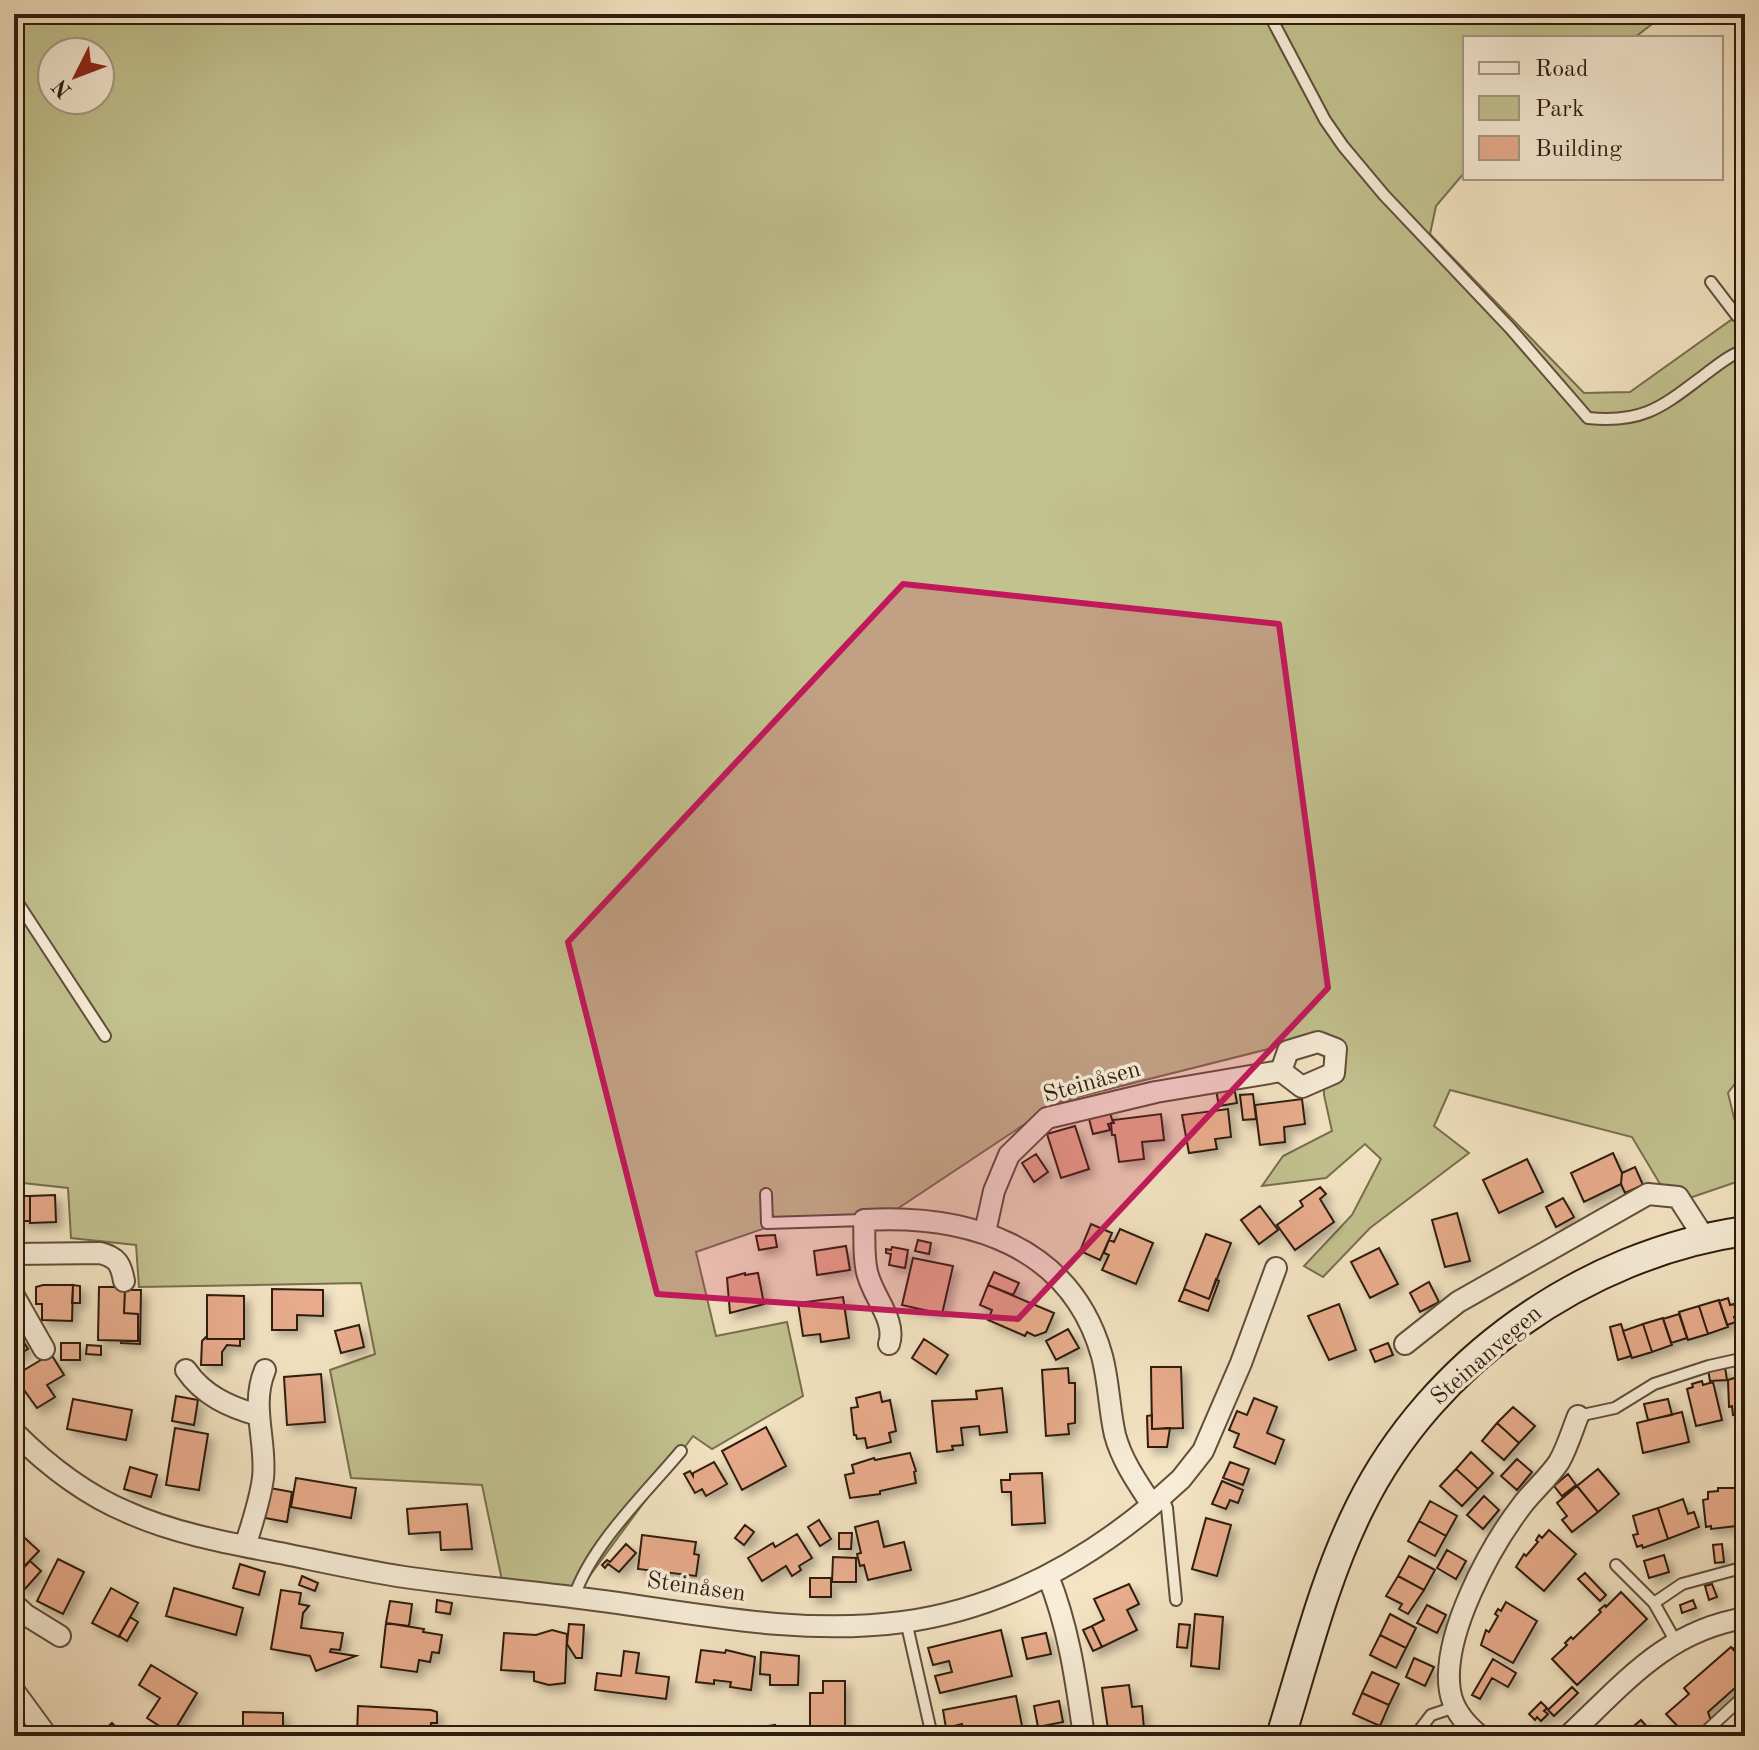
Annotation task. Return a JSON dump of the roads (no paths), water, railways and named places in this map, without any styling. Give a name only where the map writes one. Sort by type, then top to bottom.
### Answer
[{"type":"main road","name":"Steinanvegen","points":[[1281,1736],[1330,1577],[1346,1536],[1377,1477],[1429,1406],[1452,1381],[1506,1335],[1559,1296],[1625,1265],[1666,1250],[1745,1231]]},
{"type":"street","name":"Steinåsen","points":[[985,1232],[994,1191],[1009,1155],[1047,1118],[1156,1092],[1281,1071]]},
{"type":"street","name":"Steinanvegen","points":[[1405,1344],[1458,1302],[1648,1194],[1678,1197],[1705,1239]]},
{"type":"street","points":[[889,1344],[892,1335],[890,1325],[868,1275],[864,1220],[933,1220],[985,1232],[1022,1249],[1042,1263],[1065,1286],[1083,1312],[1102,1355],[1114,1433],[1121,1453],[1157,1500]]},
{"type":"street","points":[[14,1254],[109,1255],[121,1265],[124,1281]]},
{"type":"street","name":"Steinåsen","points":[[14,1432],[63,1476],[129,1514],[245,1546],[400,1576],[787,1626],[862,1626],[906,1621],[979,1604],[1048,1576],[1087,1555],[1157,1500],[1194,1465],[1209,1439],[1276,1268]]},
{"type":"street","points":[[14,1296],[44,1349]]},
{"type":"street","points":[[186,1370],[200,1387],[212,1395],[236,1409],[258,1415]]},
{"type":"street","points":[[245,1546],[263,1478],[257,1400],[265,1370]]},
{"type":"street","points":[[1480,1736],[1466,1724],[1455,1707],[1450,1679],[1455,1633],[1483,1566],[1522,1505],[1559,1461],[1578,1416]]},
{"type":"street","points":[[1048,1576],[1062,1608],[1084,1736]]},
{"type":"street","points":[[14,1604],[60,1636]]},
{"type":"street","points":[[1568,1736],[1624,1680],[1676,1642],[1723,1621],[1745,1618]]},
{"type":"street","points":[[14,1691],[47,1736]]},
{"type":"lane","points":[[1269,14],[1325,120],[1343,146],[1588,418],[1614,421],[1647,414],[1721,362],[1745,350]]},
{"type":"lane","points":[[1711,282],[1741,319]]},
{"type":"lane","points":[[14,897],[105,1036]]},
{"type":"lane","points":[[766,1194],[767,1223],[864,1220]]},
{"type":"lane","points":[[1578,1416],[1615,1408],[1654,1384],[1745,1358]]},
{"type":"lane","points":[[574,1597],[578,1584],[599,1551],[681,1451]]},
{"type":"lane","points":[[1157,1500],[1167,1508],[1176,1600]]},
{"type":"lane","points":[[1616,1565],[1654,1603],[1676,1642]]},
{"type":"lane","points":[[1654,1603],[1682,1584],[1745,1567]]},
{"type":"lane","points":[[906,1621],[932,1736]]},
{"type":"lane","points":[[1701,1736],[1745,1695]]},
{"type":"lane","points":[[1415,1736],[1431,1715],[1455,1707]]}]
